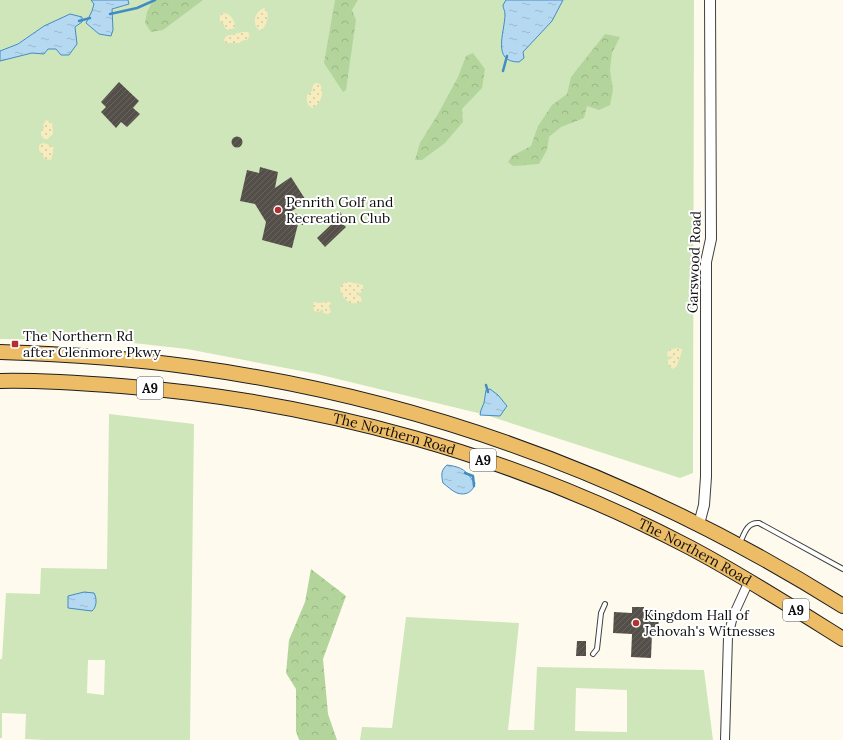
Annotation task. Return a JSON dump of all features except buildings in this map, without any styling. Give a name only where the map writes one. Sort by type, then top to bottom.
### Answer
[{"type":"highway","name":"The Northern Road","points":[[0,352],[112,358],[193,367],[272,380],[370,401],[430,418],[531,451],[633,493],[699,524],[739,545],[843,606]]},
{"type":"highway","name":"The Northern Road","points":[[0,381],[103,384],[257,402],[372,427],[463,453],[577,495],[689,547],[749,581],[843,639]]},
{"type":"street","name":"Garswood Road","points":[[699,524],[704,505],[706,477],[706,262],[711,239],[710,0]]},
{"type":"street","points":[[725,740],[728,637],[733,616],[749,581]]},
{"type":"lane","points":[[739,545],[749,526],[752,523],[759,523],[843,569]]},
{"type":"lane","points":[[593,654],[597,649],[601,613],[605,604]]},
{"type":"green space","points":[[0,0],[694,0],[693,473],[680,478],[486,415],[317,374],[187,349],[115,341],[0,339]]},
{"type":"green space","points":[[153,0],[203,0],[163,30],[151,32],[145,23],[147,12]]},
{"type":"green space","points":[[335,0],[358,0],[352,10],[356,20],[346,90],[343,92],[324,63]]},
{"type":"green space","points":[[605,34],[620,37],[612,53],[610,70],[613,90],[610,105],[599,110],[587,106],[584,118],[561,127],[549,137],[547,150],[539,164],[513,166],[508,162],[512,156],[531,146],[538,126],[552,105],[567,94],[571,77]]},
{"type":"green space","points":[[473,53],[485,69],[482,88],[462,109],[463,122],[445,143],[422,160],[415,160],[420,143],[458,77],[466,56]]},
{"type":"green space","points":[[109,414],[194,424],[190,740],[25,739],[26,714],[2,713],[2,738],[0,738],[0,659],[2,659],[6,593],[40,594],[41,568],[107,569]],"holes":[[[88,660],[105,660],[104,695],[87,693]]]},
{"type":"green space","points":[[311,569],[346,596],[323,659],[328,714],[337,740],[299,740],[296,731],[296,689],[286,673],[289,640],[305,602]]},
{"type":"green space","points":[[406,617],[519,623],[508,730],[534,730],[537,667],[704,670],[713,740],[360,740],[362,727],[392,728]],"holes":[[[576,688],[627,690],[627,732],[575,731]]]},
{"type":"sand","points":[[264,8],[268,19],[262,30],[259,30],[255,24],[255,18],[258,12]]},
{"type":"sand","points":[[223,13],[228,14],[232,18],[235,23],[235,28],[228,30],[225,28],[223,23],[220,22],[220,16]]},
{"type":"sand","points":[[248,32],[250,35],[247,40],[239,43],[225,43],[224,40],[226,36]]},
{"type":"sand","points":[[316,83],[320,84],[322,94],[320,101],[313,108],[308,105],[307,95],[312,91],[313,85]]},
{"type":"sand","points":[[46,120],[52,123],[53,134],[48,139],[44,139],[41,135],[41,131],[44,128],[43,125]]},
{"type":"sand","points":[[43,143],[54,148],[51,160],[45,159],[39,150],[39,145]]},
{"type":"sand","points":[[345,282],[363,285],[363,291],[360,293],[357,292],[356,294],[361,297],[362,301],[358,303],[350,303],[344,298],[340,287]]},
{"type":"sand","points":[[328,301],[331,303],[329,307],[331,312],[329,314],[323,313],[323,309],[319,312],[314,311],[314,302],[321,303]]},
{"type":"sand","points":[[677,348],[682,349],[676,367],[672,369],[668,364],[668,360],[674,356],[668,357],[667,353],[669,350]]},
{"type":"water","points":[[91,0],[128,0],[129,4],[112,9],[113,30],[111,36],[99,34],[86,23],[94,4]]},
{"type":"water","points":[[506,0],[563,0],[552,21],[523,52],[524,58],[519,62],[510,61],[502,52],[505,14],[503,5]]},
{"type":"water","points":[[70,14],[82,17],[82,22],[75,27],[77,44],[69,55],[61,55],[56,49],[48,49],[44,54],[32,53],[0,61],[0,51],[18,44],[44,26]]},
{"type":"water","points":[[490,389],[498,395],[507,406],[500,416],[480,415],[486,390]]},
{"type":"water","points":[[447,465],[461,468],[469,475],[475,483],[471,491],[466,494],[457,493],[443,483],[442,473]]},
{"type":"water","points":[[84,592],[94,593],[95,595],[96,605],[92,611],[68,608],[68,596]]},
{"type":"waterway","points":[[110,14],[137,8],[155,0]]},
{"type":"waterway","points":[[79,21],[90,18]]},
{"type":"waterway","points":[[503,71],[507,56]]},
{"type":"waterway","points":[[486,385],[488,392]]},
{"type":"waterway","points":[[465,473],[473,476],[474,486]]},
{"type":"place","name":"Penrith Golf and Recreation Club","points":[[278,210]]},
{"type":"place","name":"The Northern Rd after Glenmore Pkwy","points":[[15,344]]},
{"type":"place","name":"Kingdom Hall of Jehovah's Witnesses","points":[[636,623]]}]
